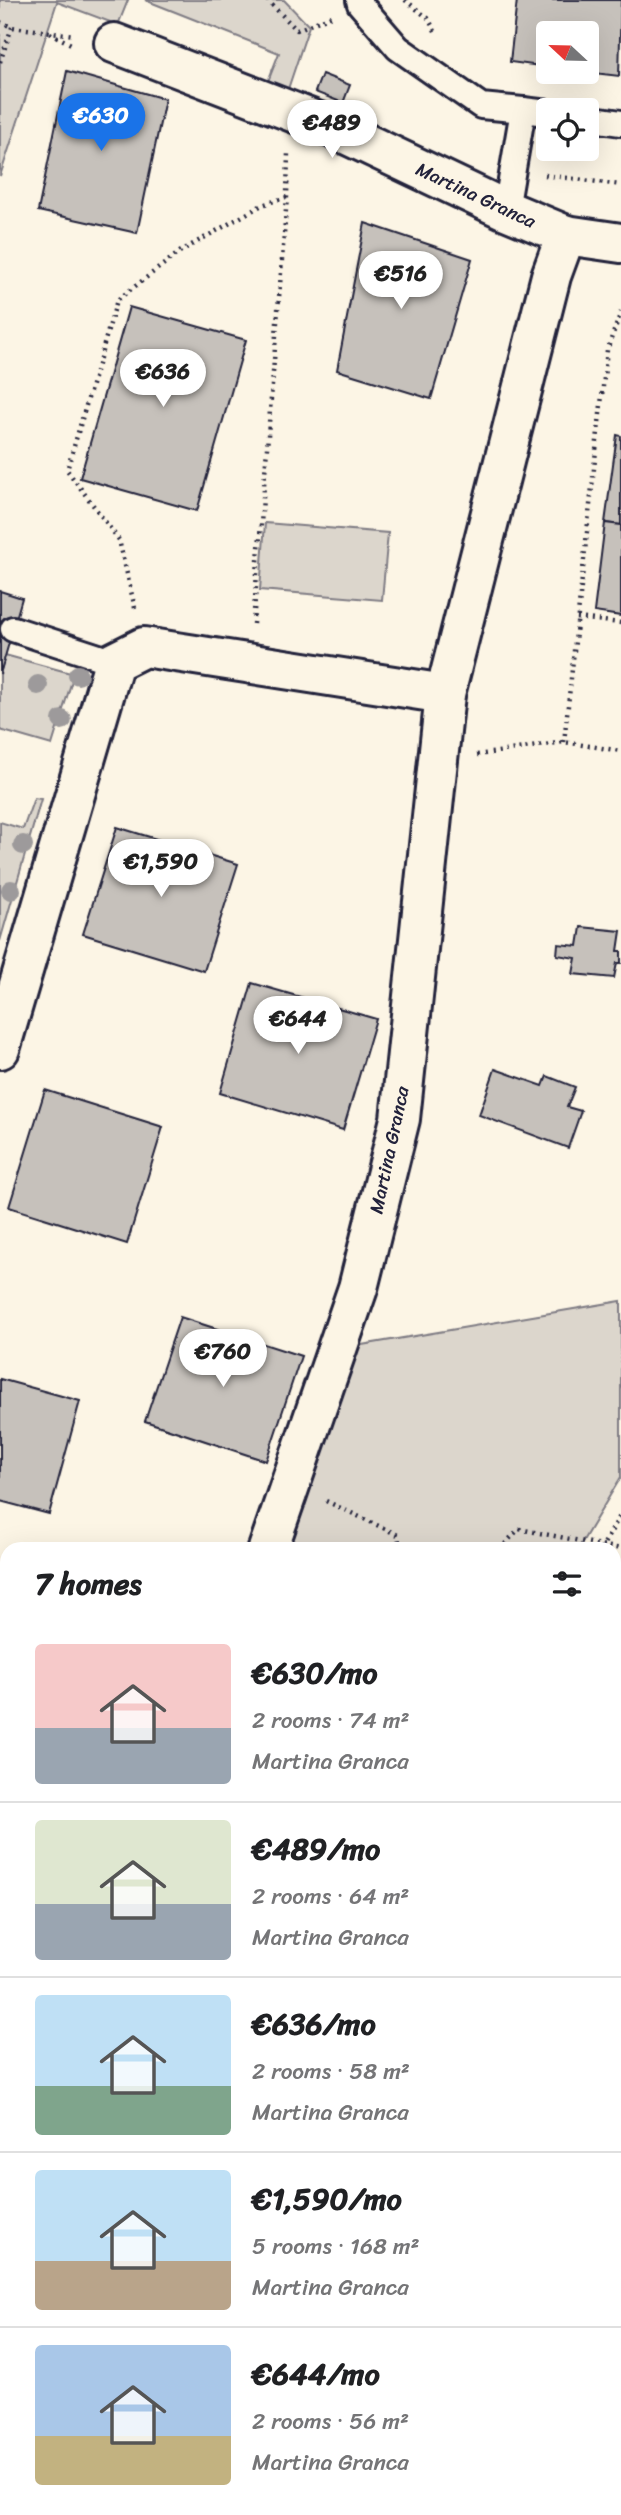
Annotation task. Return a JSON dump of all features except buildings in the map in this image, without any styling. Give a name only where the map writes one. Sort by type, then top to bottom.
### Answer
[{"type":"street","name":"Martina Granca","points":[[114,43],[299,114],[566,235],[621,243]]},
{"type":"street","name":"Martina Granca","points":[[270,1542],[358,1288],[400,1119],[444,694],[551,276],[566,235]]},
{"type":"street","points":[[0,1048],[114,662],[144,647],[444,694]]},
{"type":"lane","points":[[360,2],[398,48],[481,107],[536,111],[506,210]]},
{"type":"lane","points":[[599,120],[621,123]]},
{"type":"lane","points":[[13,629],[114,662]]},
{"type":"path","points":[[267,0],[297,30],[360,2]]},
{"type":"path","points":[[0,22],[12,27],[45,30],[114,43]]},
{"type":"path","points":[[0,62],[12,27]]},
{"type":"path","points":[[253,625],[287,197],[288,141],[299,114]]},
{"type":"path","points":[[137,620],[119,540],[67,470],[117,300],[181,251],[262,205],[287,197]]},
{"type":"path","points":[[564,742],[607,350],[621,312]]},
{"type":"path","points":[[577,618],[621,623]]},
{"type":"path","points":[[474,755],[564,742],[621,751]]},
{"type":"path","points":[[291,1484],[398,1535],[399,1542]]},
{"type":"path","points":[[605,1542],[621,1514]]},
{"type":"path","points":[[507,1542],[519,1529],[579,1542]]},
{"type":"shaded area","points":[[0,0],[128,0],[118,25],[57,2],[0,176]]},
{"type":"shaded area","points":[[145,0],[284,0],[309,26],[287,92],[267,84],[279,53]]},
{"type":"shaded area","points":[[265,523],[388,533],[382,600],[260,590]]},
{"type":"shaded area","points":[[5,655],[74,674],[52,745],[0,730],[0,674]]},
{"type":"shaded area","points":[[34,798],[41,799],[0,941],[0,822],[23,829]]},
{"type":"shaded area","points":[[621,1301],[621,1477],[582,1542],[287,1542],[356,1346]]}]
